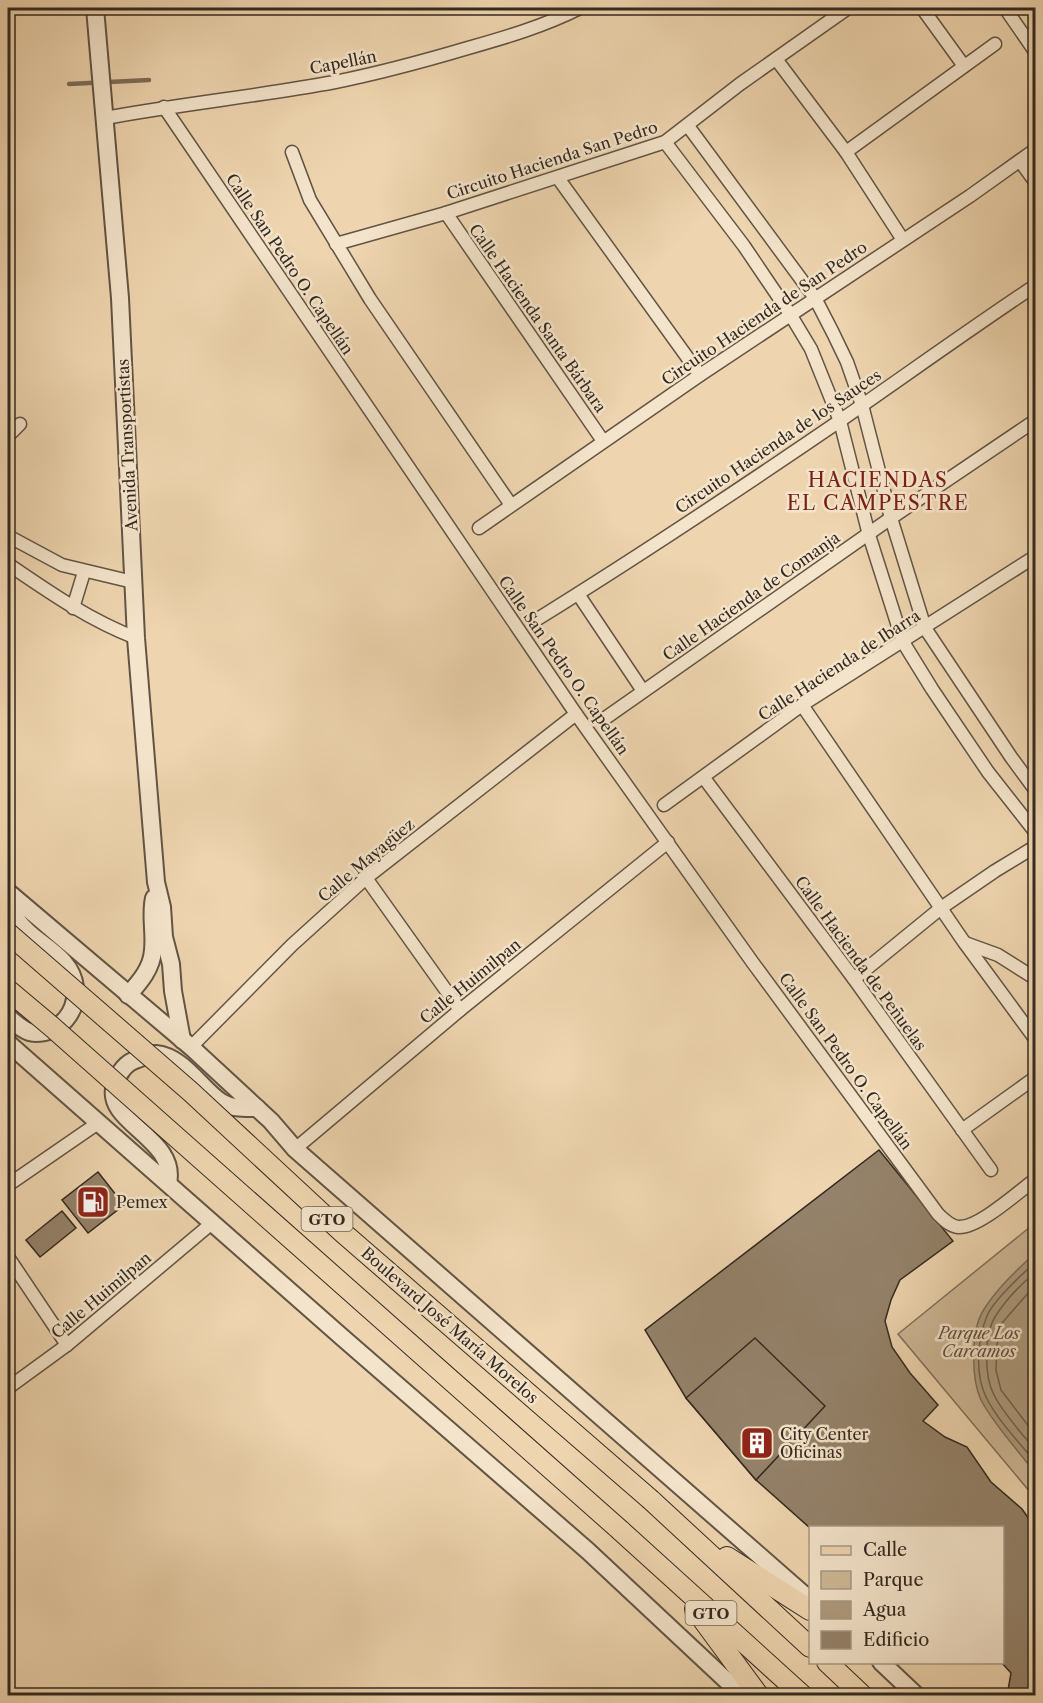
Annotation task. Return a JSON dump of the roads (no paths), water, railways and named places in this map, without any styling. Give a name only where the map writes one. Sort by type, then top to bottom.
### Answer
[{"type":"main road","name":"Boulevard José María Morelos","points":[[8,933],[191,1092],[342,1232],[651,1500],[809,1646]]},
{"type":"main road","name":"GTO","points":[[8,990],[620,1530],[803,1695]]},
{"type":"main road","points":[[685,1531],[809,1609]]},
{"type":"main road","points":[[670,1576],[759,1695]]},
{"type":"main road","points":[[829,1664],[863,1695]]},
{"type":"street","name":"Avenida Transportistas","points":[[95,8],[120,298],[136,638],[156,882],[162,907],[164,937],[171,964],[173,991],[186,1043]]},
{"type":"street","name":"Capellán","points":[[104,111],[164,107],[337,82],[417,63],[520,34],[580,8]]},
{"type":"street","name":"Circuito Hacienda San Pedro","points":[[336,244],[446,213],[665,142],[848,8]]},
{"type":"street","points":[[922,8],[964,66]]},
{"type":"street","points":[[1005,8],[1035,53]]},
{"type":"street","points":[[846,152],[995,44]]},
{"type":"street","points":[[776,59],[846,152],[903,240]]},
{"type":"street","name":"Calle San Pedro O. Capellán","points":[[164,107],[576,714],[753,963],[928,1201],[946,1222],[961,1227],[977,1222],[1035,1179]]},
{"type":"street","points":[[688,126],[815,298],[847,362],[862,405],[891,518],[925,628],[1011,758],[1035,790]]},
{"type":"street","points":[[665,142],[744,246],[811,348],[840,421],[869,535],[903,642],[988,772],[1035,833]]},
{"type":"street","name":"Circuito Hacienda de San Pedro","points":[[479,528],[603,441],[1035,149]]},
{"type":"street","points":[[292,152],[310,200],[370,299],[511,505]]},
{"type":"street","points":[[1020,161],[1035,183]]},
{"type":"street","points":[[558,178],[700,375]]},
{"type":"street","name":"Calle Hacienda Santa Bárbara","points":[[446,213],[603,441]]},
{"type":"street","name":"Circuito Hacienda de los Sauces","points":[[536,620],[840,421],[961,334],[1035,285]]},
{"type":"street","name":"Calle Hacienda de Comanja","points":[[604,719],[1035,420]]},
{"type":"street","points":[[8,436],[20,424]]},
{"type":"street","points":[[8,536],[62,566],[133,582]]},
{"type":"street","name":"Calle Hacienda de Ibarra","points":[[664,805],[802,705],[1035,556]]},
{"type":"street","points":[[8,564],[106,627],[136,638]]},
{"type":"street","points":[[74,608],[84,572]]},
{"type":"street","points":[[578,594],[643,691]]},
{"type":"street","points":[[802,705],[964,942],[1035,1040]]},
{"type":"street","name":"Calle Mayagüez","points":[[186,1043],[366,878],[576,714]]},
{"type":"street","name":"Calle Hacienda de Peñuelas","points":[[704,778],[854,979],[991,1170]]},
{"type":"street","name":"Calle Huimilpan","points":[[295,1149],[460,1010],[668,842]]},
{"type":"street","points":[[854,979],[941,908],[1035,846]]},
{"type":"street","points":[[366,878],[460,1010]]},
{"type":"street","name":"Avenida Transportistas","points":[[128,995],[145,975],[153,952],[151,920],[156,882]]},
{"type":"street","points":[[8,1017],[21,1028],[34,1034],[48,1030],[68,1019],[75,1003],[75,984],[67,964],[18,921],[9,893]]},
{"type":"street","name":"Boulevard José María Morelos","points":[[9,893],[186,1043],[257,1108],[295,1149],[809,1599]]},
{"type":"street","points":[[964,942],[998,955],[1035,979]]},
{"type":"street","points":[[8,1043],[588,1551],[743,1695]]},
{"type":"street","points":[[168,1183],[171,1171],[168,1160],[158,1147],[126,1118],[116,1101],[114,1087],[122,1068],[133,1060],[155,1054],[176,1061],[222,1103],[234,1107],[257,1108]]},
{"type":"street","points":[[962,1130],[1035,1077]]},
{"type":"street","points":[[8,1185],[98,1123]]},
{"type":"street","name":"Calle Huimilpan","points":[[8,1388],[68,1345],[212,1222]]},
{"type":"street","points":[[8,1257],[68,1345]]},
{"type":"street","points":[[883,1664],[917,1695]]},
{"type":"water","points":[[1035,1253],[1035,1473],[999,1428],[981,1400],[975,1380],[974,1342],[979,1319],[988,1303],[1000,1287]]},
{"type":"waterway","points":[[69,84],[149,80]]},
{"type":"place","name":"Pemex","points":[[93,1202]]},
{"type":"place","name":"City Center Oficinas","points":[[757,1443]]},
{"type":"district","name":"HACIENDAS EL CAMPESTRE","points":[[878,492]]},
{"type":"park label","name":"Parque Los Carcamos","points":[[979,1342]]}]
